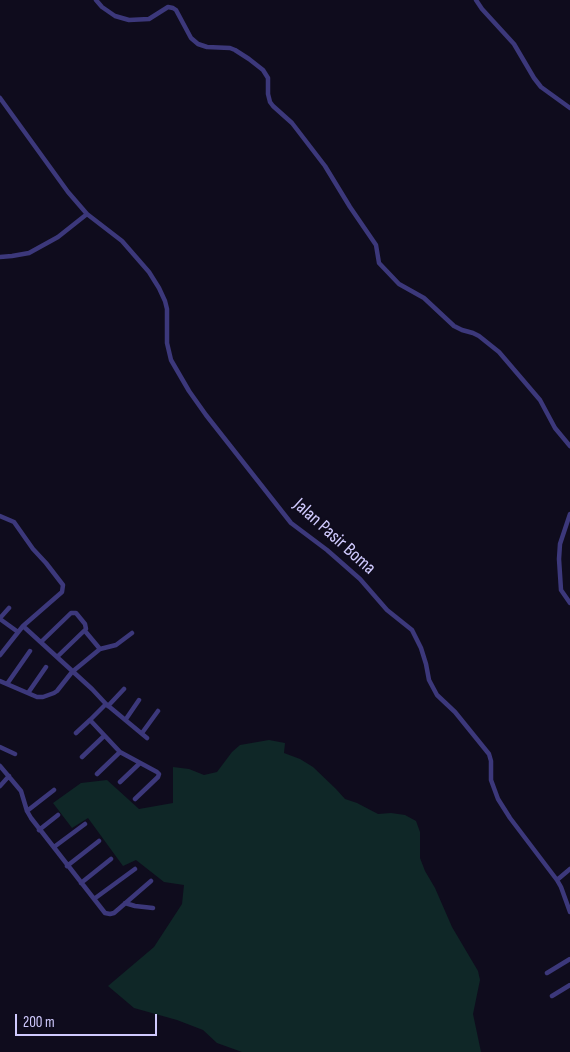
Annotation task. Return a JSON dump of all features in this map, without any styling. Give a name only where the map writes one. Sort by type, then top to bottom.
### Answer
[{"type":"street","points":[[96,0],[115,16],[129,20],[149,19],[168,7],[173,8],[176,10],[191,38],[198,44],[207,47],[235,50],[263,70],[268,78],[270,102],[292,123],[325,166],[375,243],[379,263],[398,284],[427,301],[454,326],[473,333],[498,352],[540,400],[556,428],[570,446]]},
{"type":"street","points":[[476,0],[514,44],[541,87],[570,108]]},
{"type":"street","name":"Jalan Pasir Boma","points":[[0,98],[68,192],[87,214],[122,241],[149,272],[160,288],[167,309],[167,343],[171,360],[200,407],[291,523],[327,550],[360,579],[387,610],[412,630],[421,648],[429,680],[437,694],[455,712],[487,752],[490,761],[491,780],[498,799],[557,880],[570,912]]},
{"type":"street","points":[[0,257],[29,253],[58,237],[87,214]]},
{"type":"street","points":[[570,514],[560,544],[559,559],[561,590],[570,603]]},
{"type":"street","points":[[0,516],[14,522],[33,549],[63,585],[62,592],[18,632],[0,655]]},
{"type":"street","points":[[9,608],[0,618],[18,632]]},
{"type":"street","points":[[41,642],[73,612],[85,624],[85,631],[100,649]]},
{"type":"street","points":[[24,626],[107,705],[147,738]]},
{"type":"street","points":[[57,656],[85,631]]},
{"type":"street","points":[[0,681],[39,697],[56,692],[72,672],[100,649],[116,645],[132,634]]},
{"type":"street","points":[[7,684],[30,651]]},
{"type":"street","points":[[28,693],[46,667]]},
{"type":"street","points":[[76,732],[124,688]]},
{"type":"street","points":[[126,720],[139,700]]},
{"type":"street","points":[[142,734],[158,711]]},
{"type":"street","points":[[90,720],[120,752],[159,774],[135,799]]},
{"type":"street","points":[[82,757],[104,736]]},
{"type":"street","points":[[0,753],[2,748],[15,754]]},
{"type":"street","points":[[97,774],[120,752]]},
{"type":"street","points":[[120,782],[140,763]]},
{"type":"street","points":[[0,766],[21,791],[30,818],[105,913],[114,913],[151,881]]},
{"type":"street","points":[[0,786],[9,776]]},
{"type":"street","points":[[27,811],[54,790]]},
{"type":"street","points":[[40,830],[58,815]]},
{"type":"street","points":[[54,847],[85,824]]},
{"type":"street","points":[[68,866],[99,841]]},
{"type":"street","points":[[81,883],[111,859]]},
{"type":"street","points":[[94,899],[135,869]]},
{"type":"street","points":[[557,880],[570,869]]},
{"type":"street","points":[[126,903],[153,908]]},
{"type":"street","points":[[547,974],[570,958]]},
{"type":"street","points":[[552,996],[570,985]]},
{"type":"green space","points":[[269,740],[285,743],[284,753],[300,759],[313,767],[345,799],[378,814],[405,815],[416,821],[420,832],[420,858],[425,871],[435,888],[452,927],[478,971],[480,980],[473,1014],[481,1052],[242,1052],[217,1043],[203,1030],[177,1020],[134,1008],[108,986],[154,947],[182,904],[184,885],[164,882],[136,860],[123,866],[88,818],[72,828],[53,803],[81,783],[107,780],[139,809],[173,803],[173,767],[189,769],[204,775],[217,772],[232,752],[240,745]]}]
